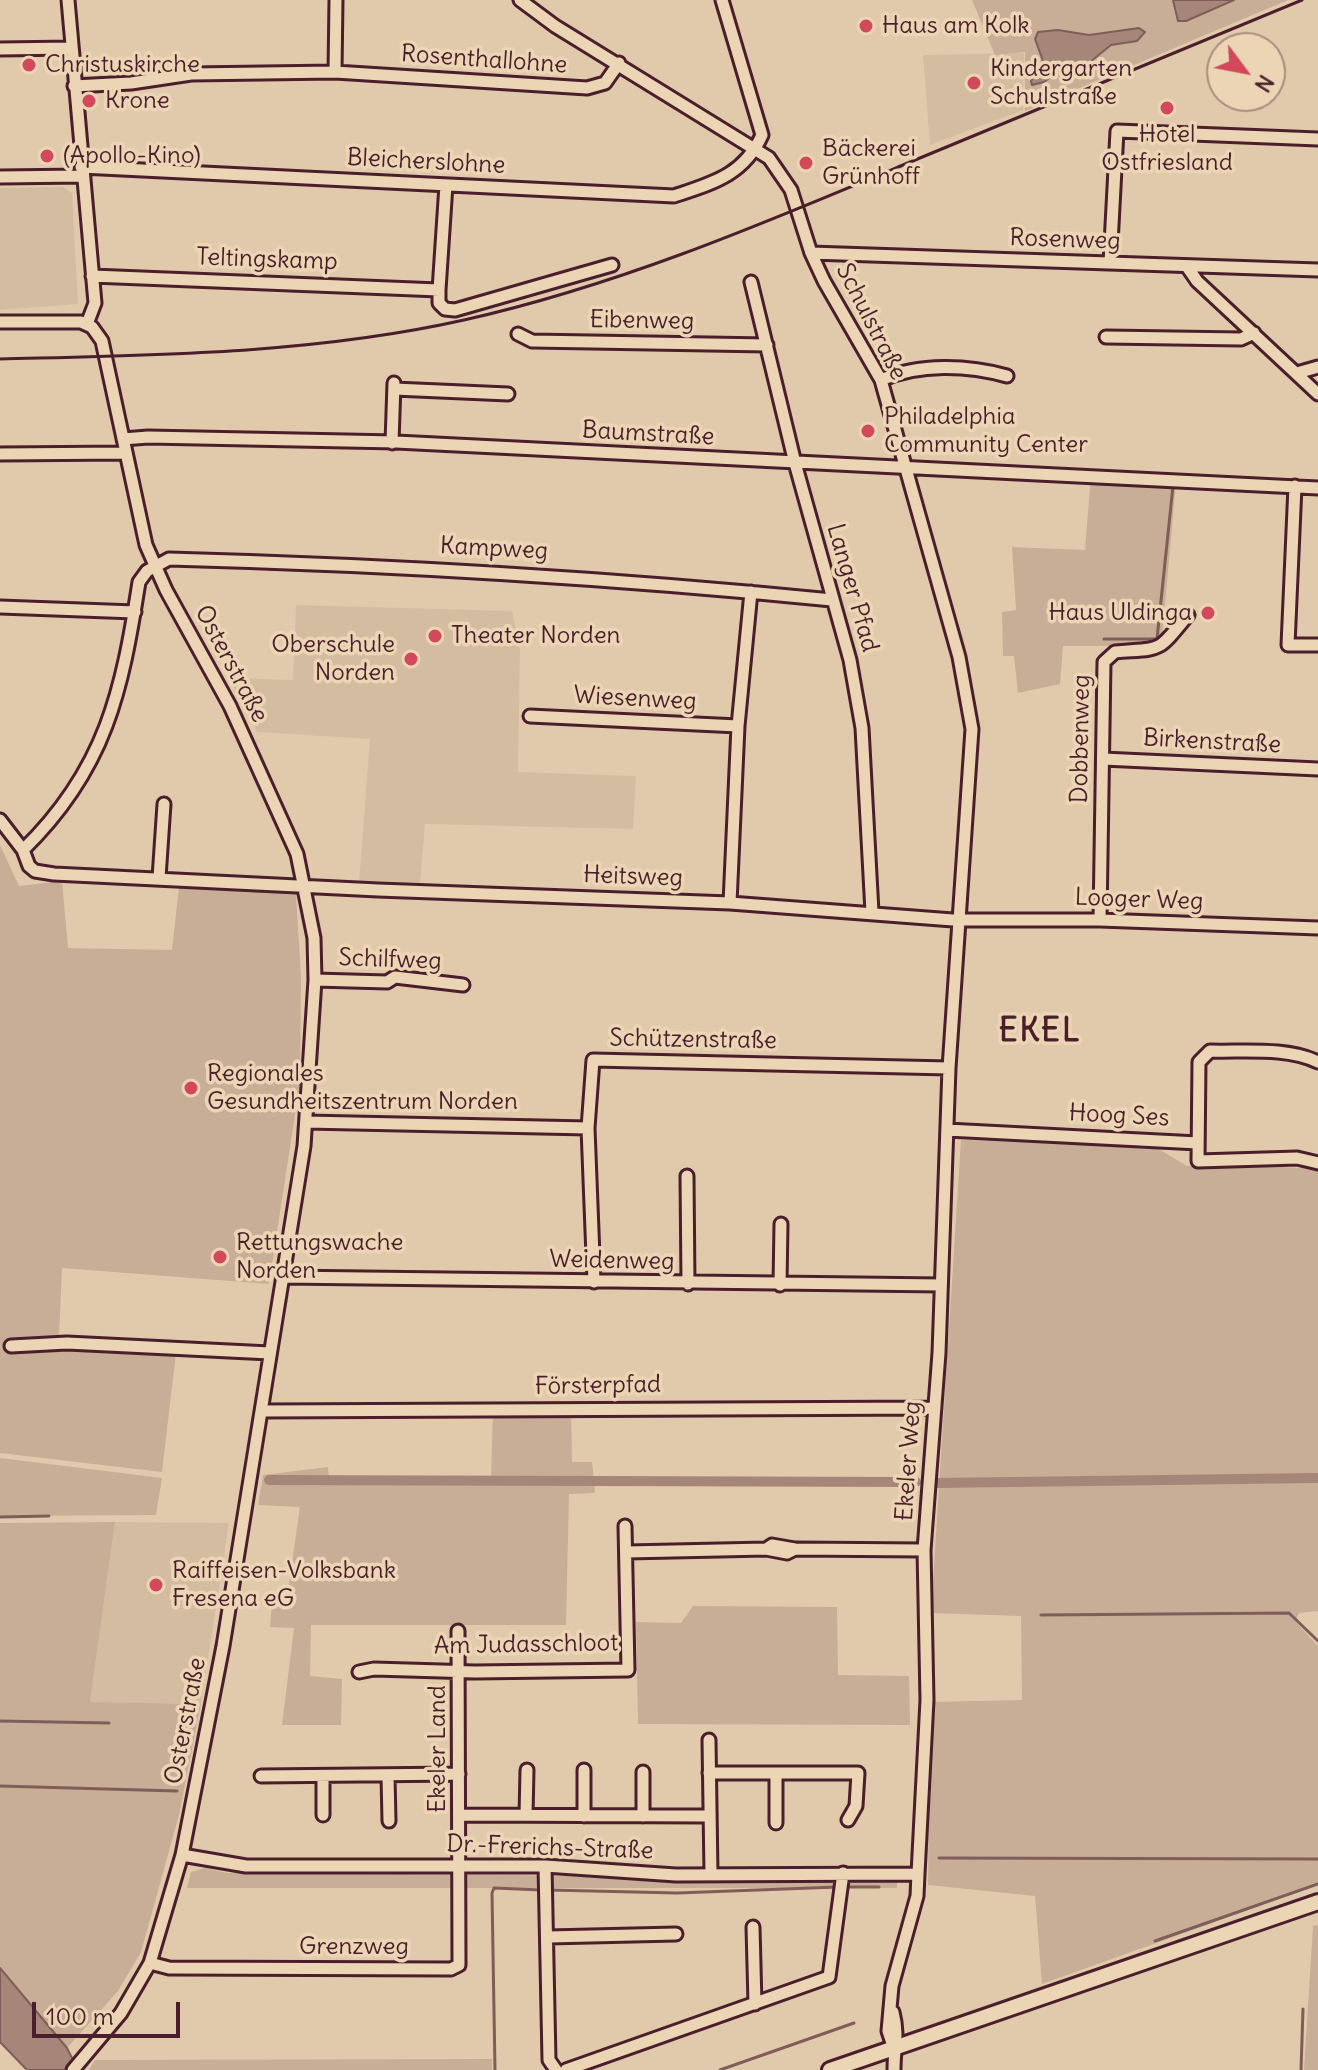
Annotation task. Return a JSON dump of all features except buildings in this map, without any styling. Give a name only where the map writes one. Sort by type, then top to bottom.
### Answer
[{"type":"main road","points":[[830,2070],[1318,1902]]},
{"type":"street","points":[[0,322],[70,321],[87,324],[95,303],[68,0]]},
{"type":"street","points":[[335,72],[336,0]]},
{"type":"street","name":"Schulstraße","points":[[520,0],[555,26],[769,158],[783,175],[799,208],[811,253],[881,380],[971,710],[959,920]]},
{"type":"street","points":[[722,0],[761,125],[762,135],[755,150]]},
{"type":"street","points":[[0,49],[72,48]]},
{"type":"street","name":"Rosenthallohne","points":[[74,86],[141,82],[191,74],[335,72],[587,88],[605,83],[619,63]]},
{"type":"street","points":[[1110,263],[1117,131],[1318,139]]},
{"type":"street","name":"Bleicherslohne","points":[[0,177],[82,172],[674,196],[733,174],[755,150]]},
{"type":"street","points":[[446,185],[439,290],[439,303],[445,309],[455,310],[612,265]]},
{"type":"street","name":"Rosenweg","points":[[811,253],[1318,270]]},
{"type":"street","points":[[1188,268],[1197,281],[1318,394]]},
{"type":"street","name":"Teltingskamp","points":[[92,276],[439,290]]},
{"type":"street","name":"Langer Pfad","points":[[751,282],[795,463],[850,660],[862,728],[872,912]]},
{"type":"street","name":"Osterstraße","points":[[77,2066],[121,2013],[150,1963],[182,1855],[223,1646],[283,1277],[306,1122],[315,980],[314,938],[306,887],[281,816],[238,722],[154,567],[125,453],[102,341],[87,324]]},
{"type":"street","points":[[1106,337],[1241,339],[1254,333]]},
{"type":"street","name":"Eibenweg","points":[[518,334],[532,341],[767,345]]},
{"type":"street","points":[[1297,373],[1318,367]]},
{"type":"street","points":[[881,380],[922,368],[987,370],[1007,376]]},
{"type":"street","points":[[392,443],[394,386],[508,394]]},
{"type":"street","name":"Baumstraße","points":[[123,439],[392,443],[1318,488]]},
{"type":"street","points":[[0,454],[125,453]]},
{"type":"street","points":[[1295,486],[1288,645],[1318,645]]},
{"type":"street","name":"Kampweg","points":[[154,567],[169,559],[394,566],[575,576],[832,600]]},
{"type":"street","points":[[0,820],[23,850],[70,794],[107,726],[126,665],[139,582],[154,567]]},
{"type":"street","points":[[730,903],[738,726],[751,592]]},
{"type":"street","points":[[0,607],[135,612]]},
{"type":"street","name":"Dobbenweg","points":[[1100,920],[1104,662],[1115,652],[1147,652],[1162,647],[1188,615]]},
{"type":"street","name":"Wiesenweg","points":[[530,716],[738,726]]},
{"type":"street","name":"Birkenstraße","points":[[1103,759],[1318,769]]},
{"type":"street","points":[[159,878],[164,804]]},
{"type":"street","name":"Heitsweg","points":[[23,850],[35,871],[306,887],[730,903],[959,920]]},
{"type":"street","name":"Looger Weg","points":[[959,920],[1100,920],[1318,928]]},
{"type":"street","name":"Ekeler Weg","points":[[894,2070],[894,2049],[888,2031],[894,1978],[917,1896],[927,1700],[924,1550],[935,1408],[949,1068],[959,920]]},
{"type":"street","name":"Schilfweg","points":[[315,980],[387,982],[395,977],[463,985]]},
{"type":"street","points":[[1198,1143],[1199,1062],[1203,1055],[1210,1051],[1278,1053],[1302,1055],[1318,1062]]},
{"type":"street","name":"Schützenstraße","points":[[588,1128],[593,1060],[949,1068]]},
{"type":"street","points":[[306,1122],[588,1128],[594,1282]]},
{"type":"street","name":"Hoog Ses","points":[[947,1130],[1198,1143],[1198,1161],[1297,1158],[1318,1163]]},
{"type":"street","points":[[687,1176],[688,1284]]},
{"type":"street","points":[[780,1285],[781,1224]]},
{"type":"street","name":"Weidenweg","points":[[283,1277],[941,1285]]},
{"type":"street","points":[[11,1346],[67,1343],[270,1353]]},
{"type":"street","name":"Försterpfad","points":[[262,1411],[935,1408]]},
{"type":"street","name":"Am Judasschloot","points":[[359,1672],[374,1669],[628,1670],[625,1526]]},
{"type":"street","points":[[627,1552],[924,1550]]},
{"type":"street","name":"Ekeler Land","points":[[458,1631],[460,1866]]},
{"type":"street","points":[[709,1740],[711,1874]]},
{"type":"street","points":[[526,1815],[527,1770]]},
{"type":"street","points":[[584,1770],[584,1816]]},
{"type":"street","points":[[643,1772],[643,1816]]},
{"type":"street","points":[[709,1773],[858,1773],[856,1806],[848,1820]]},
{"type":"street","points":[[261,1776],[459,1774]]},
{"type":"street","points":[[776,1775],[776,1823]]},
{"type":"street","points":[[388,1776],[389,1821]]},
{"type":"street","points":[[323,1777],[323,1815]]},
{"type":"street","points":[[460,1815],[709,1816]]},
{"type":"street","name":"Dr.-Frerichs-Straße","points":[[182,1855],[246,1866],[545,1866],[610,1872],[918,1874]]},
{"type":"street","name":"Grenzweg","points":[[150,1963],[169,1968],[451,1969],[461,1957],[460,1866]]},
{"type":"street","points":[[545,1866],[549,2060],[556,2070]]},
{"type":"street","points":[[566,2070],[829,1977],[843,1873]]},
{"type":"street","points":[[753,1927],[755,2004]]},
{"type":"street","points":[[548,1937],[676,1934]]},
{"type":"shaded area","points":[[972,0],[1288,0],[1206,32],[1025,111],[1025,52],[995,55]]},
{"type":"shaded area","points":[[1173,0],[1234,0],[1186,21],[1178,21]]},
{"type":"shaded area","points":[[1139,28],[1145,32],[1137,41],[1111,45],[1090,62],[1063,67],[1044,82],[1032,85],[1031,81],[1043,61],[1035,39],[1038,32],[1058,30],[1089,35]]},
{"type":"shaded area","name":"Kindergarten Schulstraße","points":[[1024,53],[1023,110],[930,145],[923,55]]},
{"type":"shaded area","points":[[63,187],[72,193],[78,304],[0,310],[0,188]]},
{"type":"shaded area","points":[[1091,475],[1176,483],[1162,637],[1156,646],[1063,646],[1060,684],[1018,693],[1014,656],[1003,656],[1002,612],[1016,610],[1012,547],[1085,550]]},
{"type":"shaded area","points":[[296,605],[512,611],[520,650],[518,772],[636,776],[633,829],[425,824],[420,887],[359,883],[370,739],[257,732],[229,678],[293,680]]},
{"type":"shaded area","points":[[0,845],[19,886],[62,881],[68,948],[172,950],[179,886],[275,890],[296,894],[301,977],[300,1082],[269,1284],[62,1268],[59,1337],[176,1353],[162,1472],[0,1453]]},
{"type":"shaded area","points":[[961,1140],[1150,1144],[1187,1166],[1229,1164],[1318,1169],[1318,1611],[1299,1613],[1295,1621],[1318,1646],[1318,1885],[1042,1984],[1035,1896],[928,1885],[930,1702],[1022,1700],[1021,1616],[931,1613]]},
{"type":"shaded area","points":[[571,1408],[572,1462],[592,1462],[595,1493],[569,1494],[566,1625],[311,1625],[310,1676],[342,1679],[341,1725],[282,1725],[294,1628],[270,1627],[272,1603],[286,1604],[300,1507],[258,1505],[263,1475],[328,1467],[329,1481],[491,1479],[493,1409]]},
{"type":"shaded area","points":[[0,1458],[162,1478],[156,1515],[0,1516]]},
{"type":"shaded area","points":[[115,1522],[229,1523],[201,1704],[90,1702]]},
{"type":"shaded area","points":[[115,1522],[90,1702],[201,1704],[179,1815],[141,1952],[118,1991],[67,2048],[0,1968],[0,1523]]},
{"type":"shaded area","points":[[693,1606],[837,1607],[838,1675],[909,1676],[910,1725],[638,1724],[636,1622],[681,1623]]},
{"type":"shaded area","points":[[205,1868],[228,1873],[897,1878],[897,1888],[187,1888],[191,1872]]},
{"type":"shaded area","points":[[1318,1925],[1318,2070],[1304,2070],[1313,1926]]},
{"type":"shaded area","points":[[0,1968],[67,2048],[78,2070],[27,2070],[0,2042]]},
{"type":"shaded area","points":[[492,2059],[492,2070],[89,2070],[95,2060]]},
{"type":"waterway","points":[[1104,639],[1157,639],[1173,486]]},
{"type":"waterway","points":[[935,1483],[1318,1478]]},
{"type":"waterway","points":[[269,1480],[916,1482]]},
{"type":"waterway","points":[[0,1517],[49,1516]]},
{"type":"waterway","points":[[1041,1615],[1289,1613],[1318,1641]]},
{"type":"waterway","points":[[0,1721],[109,1723]]},
{"type":"waterway","points":[[0,1786],[177,1791]]},
{"type":"waterway","points":[[939,1858],[1318,1859]]},
{"type":"waterway","points":[[1155,1941],[1318,1884]]},
{"type":"waterway","points":[[549,1890],[677,1893],[838,1887]]},
{"type":"waterway","points":[[846,1887],[879,1887]]},
{"type":"waterway","points":[[495,2070],[492,1893],[494,1888],[541,1890]]},
{"type":"waterway","points":[[1301,2070],[1303,2009]]},
{"type":"waterway","points":[[720,2070],[854,2023]]},
{"type":"railway","points":[[0,359],[175,354],[291,346],[407,331],[521,306],[632,272],[741,231],[1302,0]]},
{"type":"place","name":"Haus am Kolk","points":[[866,26]]},
{"type":"place","name":"Christuskirche","points":[[29,65]]},
{"type":"place","name":"Kindergarten Schulstraße","points":[[974,83]]},
{"type":"place","name":"Krone","points":[[89,101]]},
{"type":"place","name":"Hotel Ostfriesland","points":[[1167,108]]},
{"type":"place","name":"(Apollo-Kino)","points":[[47,156]]},
{"type":"place","name":"Bäckerei Grünhoff","points":[[806,163]]},
{"type":"place","name":"Philadelphia Community Center","points":[[868,431]]},
{"type":"place","name":"Haus Uldinga","points":[[1208,613]]},
{"type":"place","name":"Theater Norden","points":[[435,636]]},
{"type":"place","name":"Oberschule Norden","points":[[411,659]]},
{"type":"place","name":"Regionales Gesundheitszentrum Norden","points":[[191,1088]]},
{"type":"place","name":"Rettungswache Norden","points":[[220,1257]]},
{"type":"place","name":"Raiffeisen-Volksbank Fresena eG","points":[[156,1585]]},
{"type":"district","name":"EKEL","points":[[1040,1032]]}]
